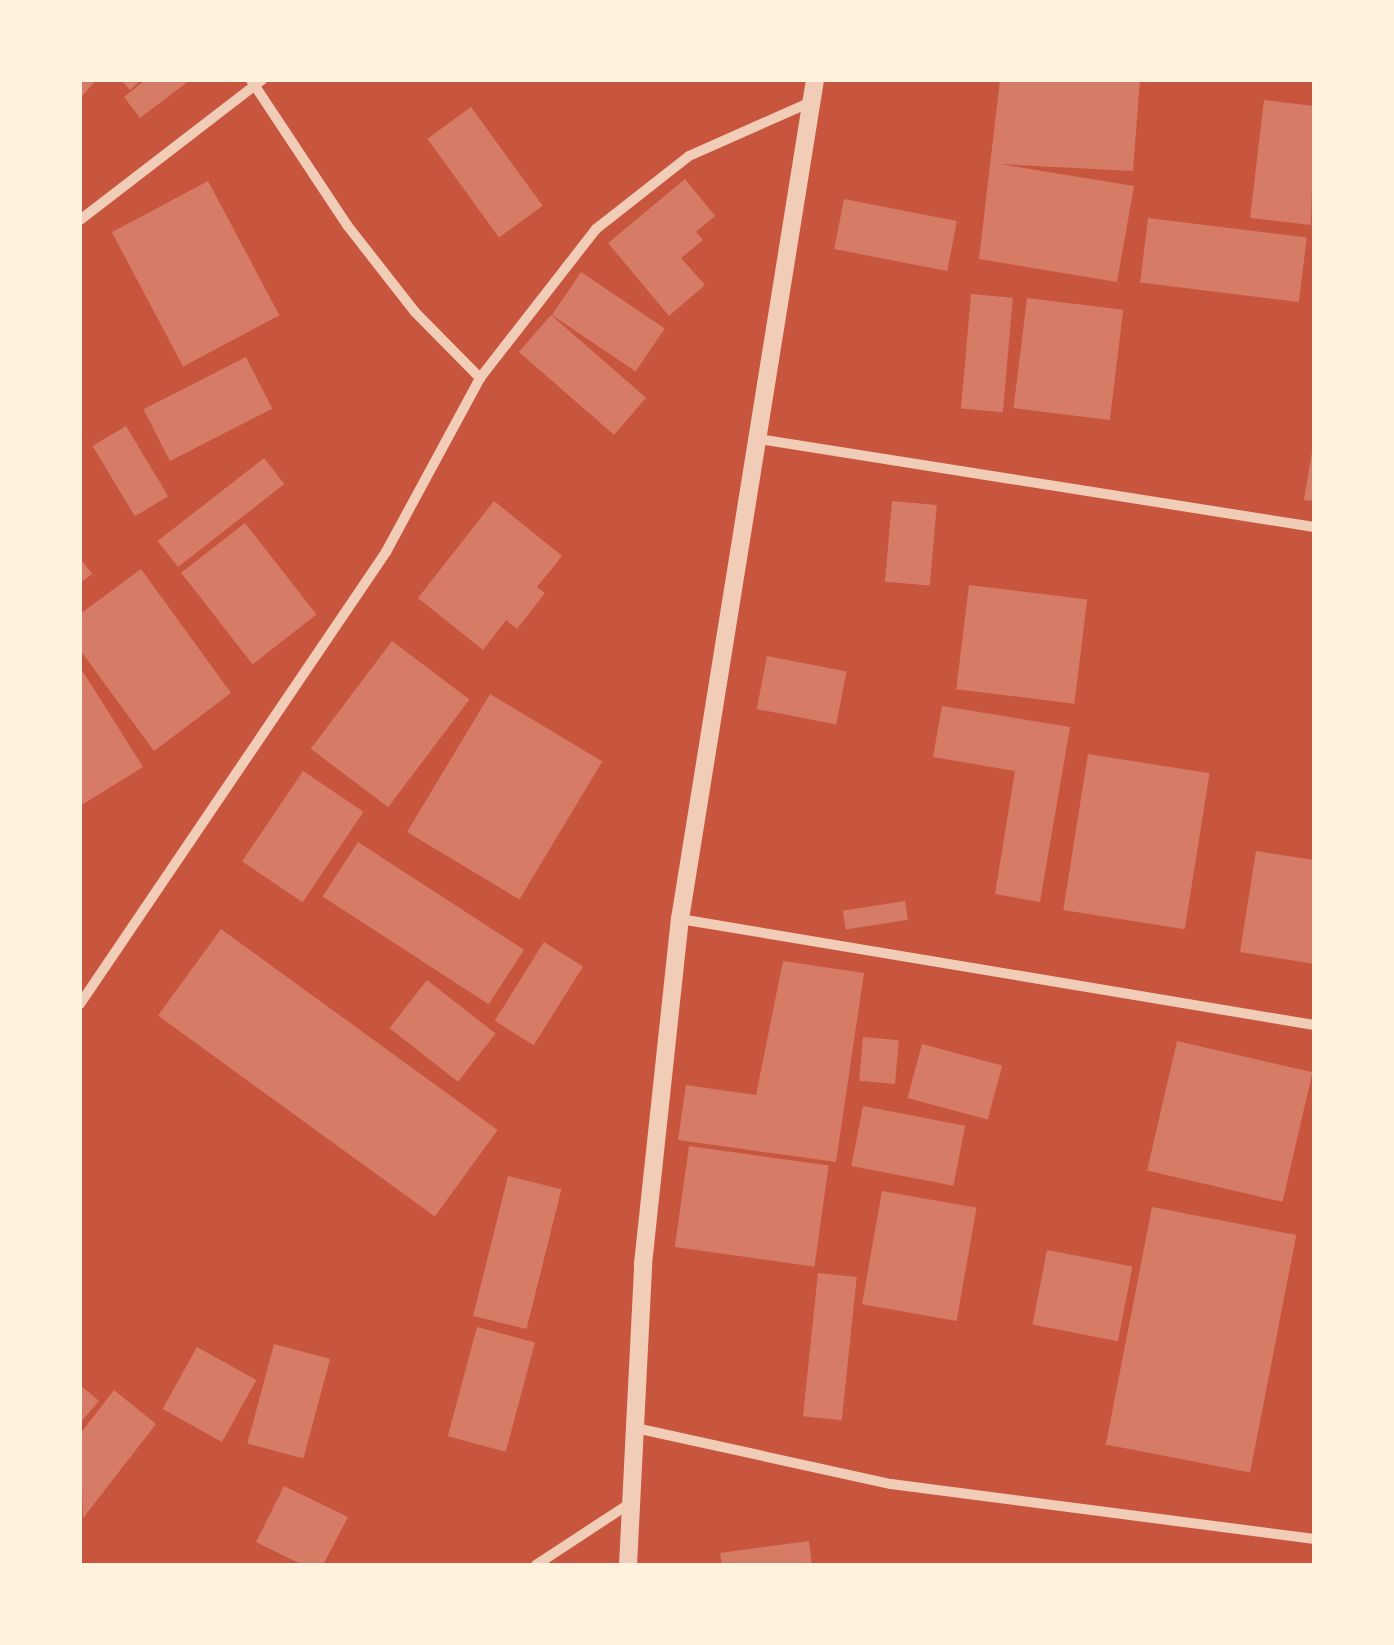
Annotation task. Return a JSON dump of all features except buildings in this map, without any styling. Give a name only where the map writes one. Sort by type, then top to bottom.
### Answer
[{"type":"street","points":[[628,1565],[632,1427],[680,919],[815,80]]},
{"type":"street","points":[[80,220],[152,160],[257,82],[347,226],[414,312],[480,378]]},
{"type":"street","points":[[80,1004],[386,552],[480,378],[596,229],[690,156],[812,102]]},
{"type":"street","points":[[759,440],[1314,527]]},
{"type":"street","points":[[680,919],[1314,1025]]},
{"type":"street","points":[[632,1427],[891,1484],[1314,1539]]},
{"type":"street","points":[[536,1565],[629,1504]]}]
